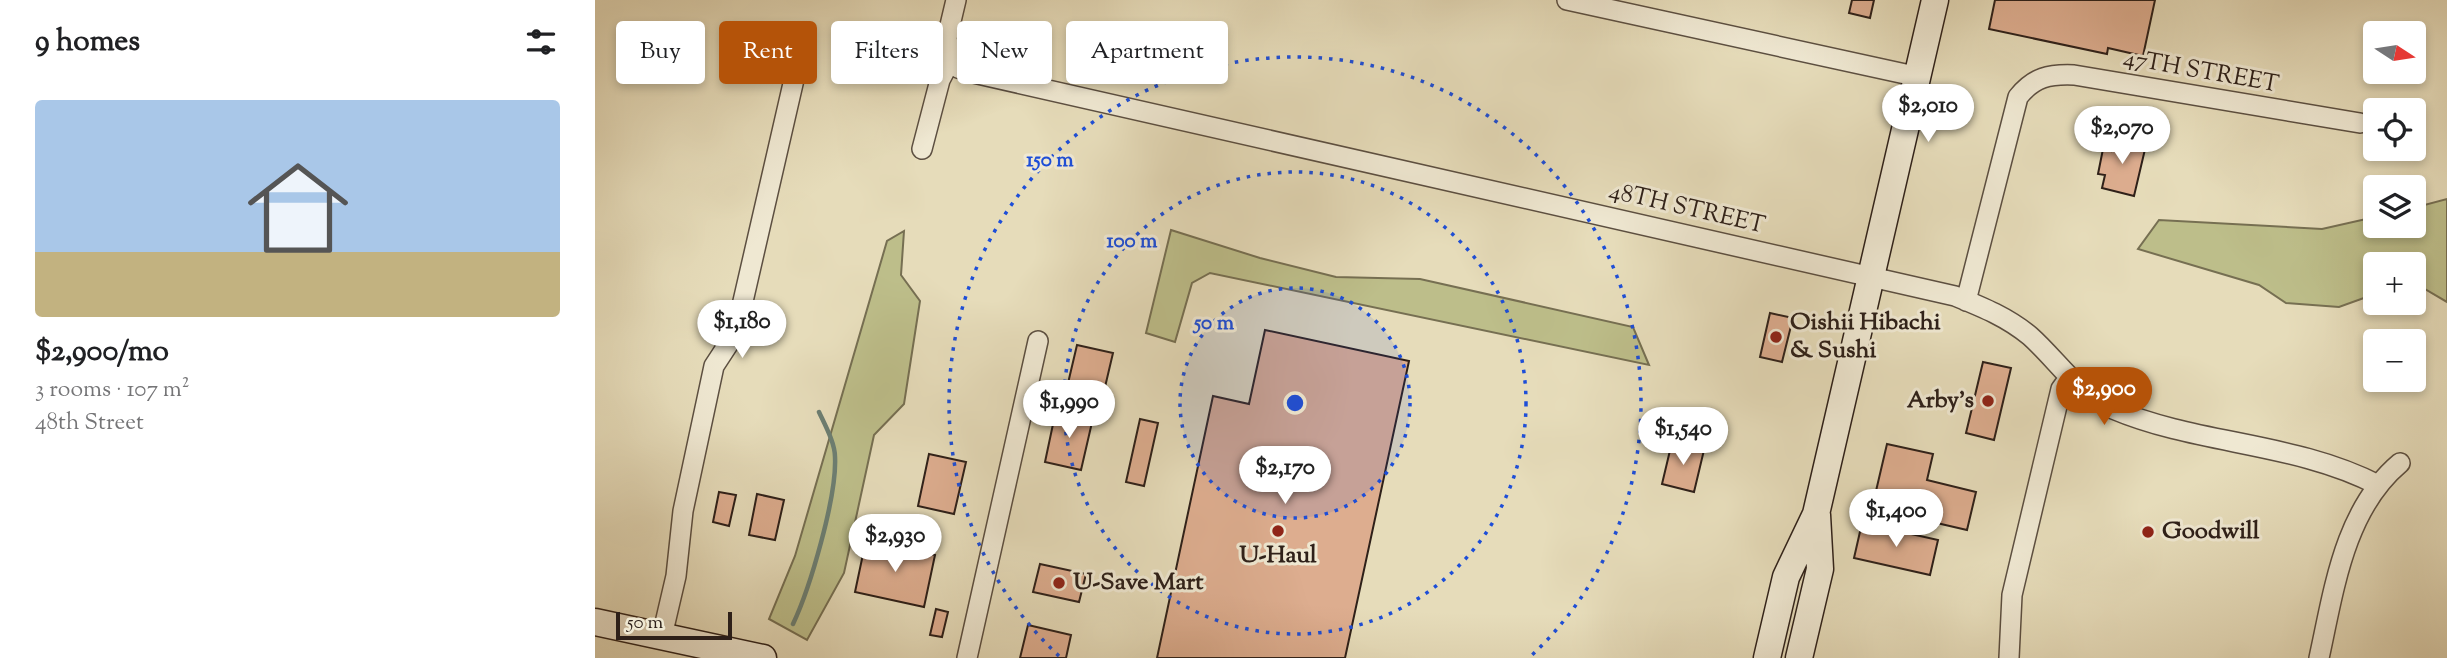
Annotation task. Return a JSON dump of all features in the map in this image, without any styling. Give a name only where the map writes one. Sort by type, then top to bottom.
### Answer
[{"type":"main road","points":[[1756,658],[1786,577],[1817,514],[1935,0]]},
{"type":"main road","points":[[1799,658],[1820,569],[1817,514]]},
{"type":"main road","points":[[1767,658],[1786,577]]},
{"type":"main road","points":[[595,622],[762,658]]},
{"type":"street","points":[[922,149],[940,80],[951,59],[947,38],[956,0]]},
{"type":"street","points":[[1567,0],[1919,77]]},
{"type":"street","name":"48TH STREET","points":[[951,59],[958,68],[969,72],[1873,277],[1966,301],[2000,314],[2097,400],[2141,420],[2326,462],[2378,485]]},
{"type":"street","name":"47TH STREET","points":[[1966,301],[2018,97],[2045,75],[2074,75],[2360,123]]},
{"type":"street","points":[[662,636],[676,576],[683,511],[714,366],[733,337],[738,323],[793,84]]},
{"type":"street","points":[[967,658],[1038,341]]},
{"type":"street","points":[[2008,658],[2012,595],[2061,389],[2069,377]]},
{"type":"street","points":[[2319,658],[2341,559],[2357,519],[2378,485],[2400,463]]},
{"type":"green space","points":[[2447,199],[2447,302],[2426,290],[2426,252],[2363,252],[2363,298],[2339,307],[2286,303],[2259,285],[2138,249],[2159,220],[2322,229],[2363,220],[2363,238],[2426,238],[2426,205]]},
{"type":"green space","points":[[1171,230],[1260,258],[1336,277],[1420,279],[1633,327],[1649,365],[1210,273],[1192,283],[1175,342],[1146,333]]},
{"type":"green space","points":[[904,231],[901,275],[920,301],[904,404],[874,435],[844,573],[807,640],[769,619],[795,556],[887,241]]},
{"type":"building","points":[[1852,0],[1874,0],[1870,18],[1849,13]]},
{"type":"building","points":[[1995,0],[2155,0],[2143,56],[2108,48],[2107,54],[1989,29]]},
{"type":"building","points":[[2114,137],[2146,145],[2134,196],[2102,188],[2105,175],[2098,174],[2103,149],[2111,151]]},
{"type":"building","name":"Oishii Hibachi & Sushi","points":[[1770,313],[1793,318],[1782,362],[1760,357]]},
{"type":"building","name":"U-Haul","points":[[1265,330],[1409,361],[1345,658],[1157,658],[1213,396],[1249,404]]},
{"type":"building","points":[[1077,345],[1113,353],[1101,404],[1065,396]]},
{"type":"building","name":"Arby's","points":[[1983,362],[2011,368],[1994,440],[1966,433]]},
{"type":"building","points":[[1056,410],[1093,418],[1081,470],[1045,462]]},
{"type":"building","points":[[1140,419],[1158,423],[1144,486],[1126,482]]},
{"type":"building","points":[[1672,442],[1704,450],[1694,492],[1662,484]]},
{"type":"building","points":[[1887,444],[1933,454],[1927,480],[1976,492],[1967,530],[1872,508]]},
{"type":"building","points":[[929,454],[966,462],[954,514],[918,506]]},
{"type":"building","points":[[719,492],[736,495],[729,526],[713,522]]},
{"type":"building","points":[[757,494],[784,500],[775,540],[749,535]]},
{"type":"building","points":[[1862,523],[1938,540],[1930,575],[1854,558]]},
{"type":"building","points":[[866,540],[935,555],[924,607],[855,592]]},
{"type":"building","name":"U-Save Mart","points":[[1040,564],[1086,574],[1079,602],[1033,592]]},
{"type":"building","points":[[936,609],[948,612],[942,637],[930,635]]},
{"type":"building","points":[[1028,625],[1071,635],[1066,658],[1020,658]]},
{"type":"waterway","points":[[793,624],[821,542],[832,495],[835,457],[819,412]]},
{"type":"place","name":"Oishii Hibachi & Sushi","points":[[1776,337]]},
{"type":"place","name":"Arby's","points":[[1988,401]]},
{"type":"place","name":"U-Haul","points":[[1278,531]]},
{"type":"place","name":"Goodwill","points":[[2148,532]]},
{"type":"place","name":"U-Save Mart","points":[[1059,583]]}]
